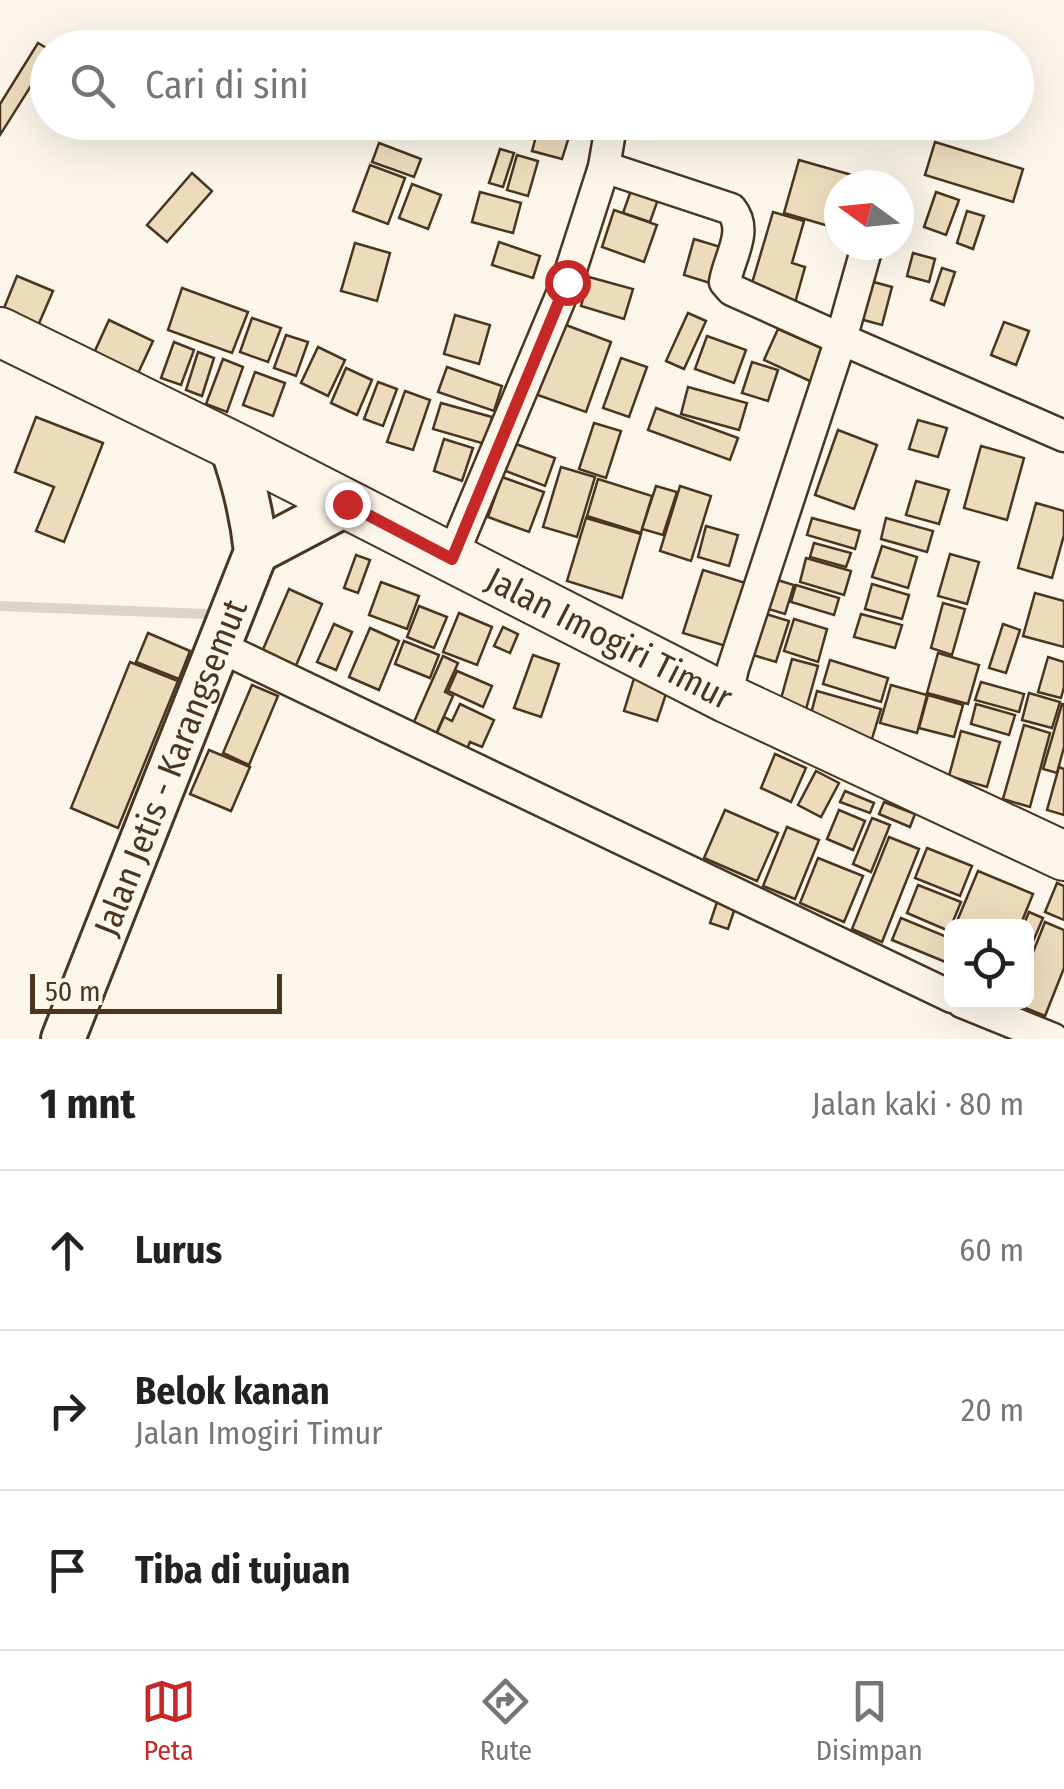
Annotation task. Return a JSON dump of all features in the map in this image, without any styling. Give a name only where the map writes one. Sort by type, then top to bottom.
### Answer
[{"type":"main road","name":"Jalan Imogiri Timur","points":[[0,332],[726,698],[1064,856]]},
{"type":"main road","points":[[231,446],[244,480],[256,552],[347,504]]},
{"type":"main road","name":"Jalan Jetis - Karangsemut","points":[[62,1039],[256,552]]},
{"type":"street","points":[[452,559],[567,282],[609,140]]},
{"type":"street","points":[[604,166],[731,209],[739,219],[740,231],[725,282],[732,290],[1064,436]]},
{"type":"street","points":[[726,698],[842,339],[863,260]]},
{"type":"street","points":[[218,646],[944,993]]},
{"type":"street","points":[[979,1009],[1053,1039]]},
{"type":"building","points":[[30,56],[30,88],[0,135],[0,104]]},
{"type":"building","points":[[535,140],[568,140],[562,159],[532,151]]},
{"type":"building","points":[[935,142],[1023,169],[1013,202],[925,175]]},
{"type":"building","points":[[379,143],[421,159],[414,177],[372,162]]},
{"type":"building","points":[[500,149],[514,153],[503,187],[489,183]]},
{"type":"building","points":[[517,155],[538,161],[528,196],[507,190]]},
{"type":"building","points":[[799,160],[834,170],[824,170],[824,225],[784,213]]},
{"type":"building","points":[[370,165],[405,178],[388,224],[353,211]]},
{"type":"building","points":[[192,173],[212,191],[167,242],[147,225]]},
{"type":"building","points":[[634,182],[661,191],[650,222],[623,213]]},
{"type":"building","points":[[412,184],[441,195],[428,229],[399,218]]},
{"type":"building","points":[[480,192],[521,203],[513,233],[472,222]]},
{"type":"building","points":[[936,192],[959,200],[946,235],[924,227]]},
{"type":"building","points":[[614,210],[657,225],[644,262],[602,247]]},
{"type":"building","points":[[967,211],[984,216],[973,249],[957,243]]},
{"type":"building","points":[[773,212],[804,221],[792,263],[805,267],[795,303],[750,290]]},
{"type":"building","points":[[694,239],[724,248],[713,284],[684,275]]},
{"type":"building","points":[[499,242],[540,256],[533,278],[492,265]]},
{"type":"building","points":[[355,243],[390,253],[377,301],[341,291]]},
{"type":"building","points":[[914,253],[935,259],[929,282],[907,276]]},
{"type":"building","points":[[942,268],[955,272],[944,305],[931,300]]},
{"type":"building","points":[[17,276],[53,291],[37,328],[2,313]]},
{"type":"building","points":[[589,277],[633,289],[624,319],[581,306]]},
{"type":"building","points":[[870,281],[892,287],[882,325],[860,319]]},
{"type":"building","points":[[182,288],[248,312],[232,353],[168,330]]},
{"type":"building","points":[[688,313],[706,321],[684,369],[666,361]]},
{"type":"building","points":[[455,315],[490,325],[479,364],[444,354]]},
{"type":"building","points":[[252,318],[281,328],[268,362],[240,352]]},
{"type":"building","points":[[109,320],[153,341],[133,384],[89,364]]},
{"type":"building","points":[[558,322],[611,342],[586,412],[532,393]]},
{"type":"building","points":[[1004,322],[1029,331],[1016,365],[991,355]]},
{"type":"building","points":[[778,329],[826,350],[812,382],[764,360]]},
{"type":"building","points":[[286,335],[308,342],[296,376],[274,368]]},
{"type":"building","points":[[707,336],[746,350],[734,383],[695,369]]},
{"type":"building","points":[[174,342],[194,350],[181,385],[161,378]]},
{"type":"building","points":[[318,347],[345,360],[328,396],[301,383]]},
{"type":"building","points":[[198,352],[214,358],[202,396],[186,390]]},
{"type":"building","points":[[621,358],[647,367],[629,417],[603,408]]},
{"type":"building","points":[[223,359],[243,367],[227,412],[206,404]]},
{"type":"building","points":[[752,362],[778,370],[768,401],[742,393]]},
{"type":"building","points":[[447,367],[502,386],[494,411],[438,392]]},
{"type":"building","points":[[346,368],[372,380],[357,415],[331,403]]},
{"type":"building","points":[[255,372],[285,383],[273,416],[243,405]]},
{"type":"building","points":[[378,382],[397,389],[383,426],[364,419]]},
{"type":"building","points":[[688,387],[747,403],[739,430],[681,414]]},
{"type":"building","points":[[405,391],[430,400],[413,450],[387,442]]},
{"type":"building","points":[[441,403],[492,417],[485,444],[433,429]]},
{"type":"building","points":[[656,408],[738,438],[730,460],[648,430]]},
{"type":"building","points":[[36,417],[103,443],[64,542],[36,531],[54,487],[15,472]]},
{"type":"building","points":[[918,420],[947,428],[938,457],[909,449]]},
{"type":"building","points":[[594,423],[621,431],[606,478],[579,469]]},
{"type":"building","points":[[838,430],[877,445],[854,509],[815,495]]},
{"type":"building","points":[[444,439],[473,448],[462,481],[434,471]]},
{"type":"building","points":[[513,443],[555,458],[545,486],[503,470]]},
{"type":"building","points":[[981,446],[1024,458],[1007,520],[964,508]]},
{"type":"building","points":[[561,467],[595,477],[577,537],[543,527]]},
{"type":"building","points":[[502,477],[544,492],[529,532],[488,517]]},
{"type":"building","points":[[598,479],[652,496],[641,533],[587,516]]},
{"type":"building","points":[[916,481],[949,490],[939,524],[906,515]]},
{"type":"building","points":[[656,486],[677,492],[663,535],[642,529]]},
{"type":"building","points":[[680,486],[711,496],[691,561],[660,551]]},
{"type":"building","points":[[1036,503],[1064,511],[1064,535],[1052,578],[1018,568]]},
{"type":"building","points":[[586,518],[641,534],[622,598],[567,581]]},
{"type":"building","points":[[812,518],[860,531],[855,549],[807,535]]},
{"type":"building","points":[[886,518],[933,531],[927,552],[881,539]]},
{"type":"building","points":[[706,526],[738,535],[729,566],[698,557]]},
{"type":"building","points":[[814,543],[851,553],[846,567],[810,557]]},
{"type":"building","points":[[882,546],[917,557],[908,588],[872,577]]},
{"type":"building","points":[[950,554],[979,562],[967,604],[938,596]]},
{"type":"building","points":[[356,555],[370,560],[358,593],[344,588]]},
{"type":"building","points":[[806,558],[851,571],[844,595],[800,582]]},
{"type":"building","points":[[703,570],[749,584],[729,647],[683,633]]},
{"type":"building","points":[[774,579],[794,585],[785,614],[765,608]]},
{"type":"building","points":[[381,582],[419,596],[407,629],[369,615]]},
{"type":"building","points":[[872,584],[909,595],[902,619],[865,609]]},
{"type":"building","points":[[796,585],[839,598],[834,615],[791,602]]},
{"type":"building","points":[[289,589],[322,604],[292,675],[258,661]]},
{"type":"building","points":[[1035,593],[1064,601],[1064,647],[1023,636]]},
{"type":"building","points":[[943,603],[965,609],[952,655],[931,648]]},
{"type":"building","points":[[419,606],[447,617],[434,648],[407,637]]},
{"type":"building","points":[[459,613],[492,627],[477,665],[443,652]]},
{"type":"building","points":[[766,614],[789,621],[776,662],[753,655]]},
{"type":"building","points":[[861,614],[902,625],[895,648],[854,637]]},
{"type":"building","points":[[794,619],[827,629],[818,662],[784,651]]},
{"type":"building","points":[[334,624],[352,632],[336,670],[317,662]]},
{"type":"building","points":[[1003,624],[1020,630],[1006,673],[989,668]]},
{"type":"building","points":[[503,627],[518,634],[510,653],[494,646]]},
{"type":"building","points":[[370,628],[399,641],[379,690],[349,677]]},
{"type":"building","points":[[148,633],[190,651],[179,679],[136,662]]},
{"type":"building","points":[[404,641],[439,655],[430,678],[395,664]]},
{"type":"building","points":[[938,653],[979,665],[968,704],[927,693]]},
{"type":"building","points":[[533,655],[559,664],[541,717],[514,708]]},
{"type":"building","points":[[443,656],[458,663],[445,692],[453,696],[436,734],[413,724]]},
{"type":"building","points":[[1048,657],[1064,662],[1061,698],[1038,692]]},
{"type":"building","points":[[792,659],[818,666],[803,720],[777,713]]},
{"type":"building","points":[[830,660],[888,678],[881,702],[823,684]]},
{"type":"building","points":[[130,662],[178,681],[118,828],[71,808]]},
{"type":"building","points":[[457,671],[492,686],[483,707],[448,691]]},
{"type":"building","points":[[636,672],[670,682],[657,721],[624,711]]},
{"type":"building","points":[[981,682],[1024,694],[1019,712],[975,700]]},
{"type":"building","points":[[252,685],[278,696],[249,765],[223,753]]},
{"type":"building","points":[[891,685],[927,695],[917,733],[880,723]]},
{"type":"building","points":[[817,691],[881,709],[871,742],[808,725]]},
{"type":"building","points":[[1029,693],[1060,702],[1052,728],[1022,720]]},
{"type":"building","points":[[928,695],[963,705],[954,737],[919,728]]},
{"type":"building","points":[[460,704],[494,720],[482,747],[470,742],[467,749],[436,735],[444,717],[452,721]]},
{"type":"building","points":[[976,704],[1015,715],[1009,735],[971,724]]},
{"type":"building","points":[[1062,704],[1064,747],[1057,773],[1043,769]]},
{"type":"building","points":[[1024,725],[1050,733],[1030,807],[1003,799]]},
{"type":"building","points":[[961,731],[1000,742],[987,787],[949,776]]},
{"type":"building","points":[[209,750],[250,767],[231,811],[190,794]]},
{"type":"building","points":[[775,754],[806,768],[791,802],[761,788]]},
{"type":"building","points":[[1059,767],[1064,769],[1064,815],[1047,810]]},
{"type":"building","points":[[816,771],[839,783],[821,817],[798,805]]},
{"type":"building","points":[[845,791],[874,803],[870,813],[840,802]]},
{"type":"building","points":[[884,802],[915,814],[910,827],[879,814]]},
{"type":"building","points":[[725,810],[778,833],[757,881],[704,858]]},
{"type":"building","points":[[839,810],[865,821],[853,850],[827,839]]},
{"type":"building","points":[[872,818],[890,825],[871,872],[853,864]]},
{"type":"building","points":[[787,827],[819,840],[795,899],[763,886]]},
{"type":"building","points":[[889,837],[919,849],[882,942],[852,929]]},
{"type":"building","points":[[927,848],[972,866],[960,896],[915,878]]},
{"type":"building","points":[[818,858],[863,876],[844,922],[800,903]]},
{"type":"building","points":[[978,871],[1033,894],[1023,919],[958,919]]},
{"type":"building","points":[[1057,883],[1064,886],[1064,920],[1045,912]]},
{"type":"building","points":[[918,885],[961,902],[954,919],[944,919],[944,929],[907,913]]},
{"type":"building","points":[[720,893],[738,899],[728,929],[710,923]]},
{"type":"building","points":[[1029,912],[1043,918],[1034,939],[1034,919],[1026,919]]},
{"type":"building","points":[[901,918],[944,936],[944,961],[892,940]]},
{"type":"building","points":[[1045,922],[1064,930],[1064,968],[1045,1016],[1028,1009],[1034,1009],[1034,950]]},
{"type":"waterway","points":[[0,606],[206,614]]},
{"type":"route","points":[[347,504],[452,559],[567,282]]}]
